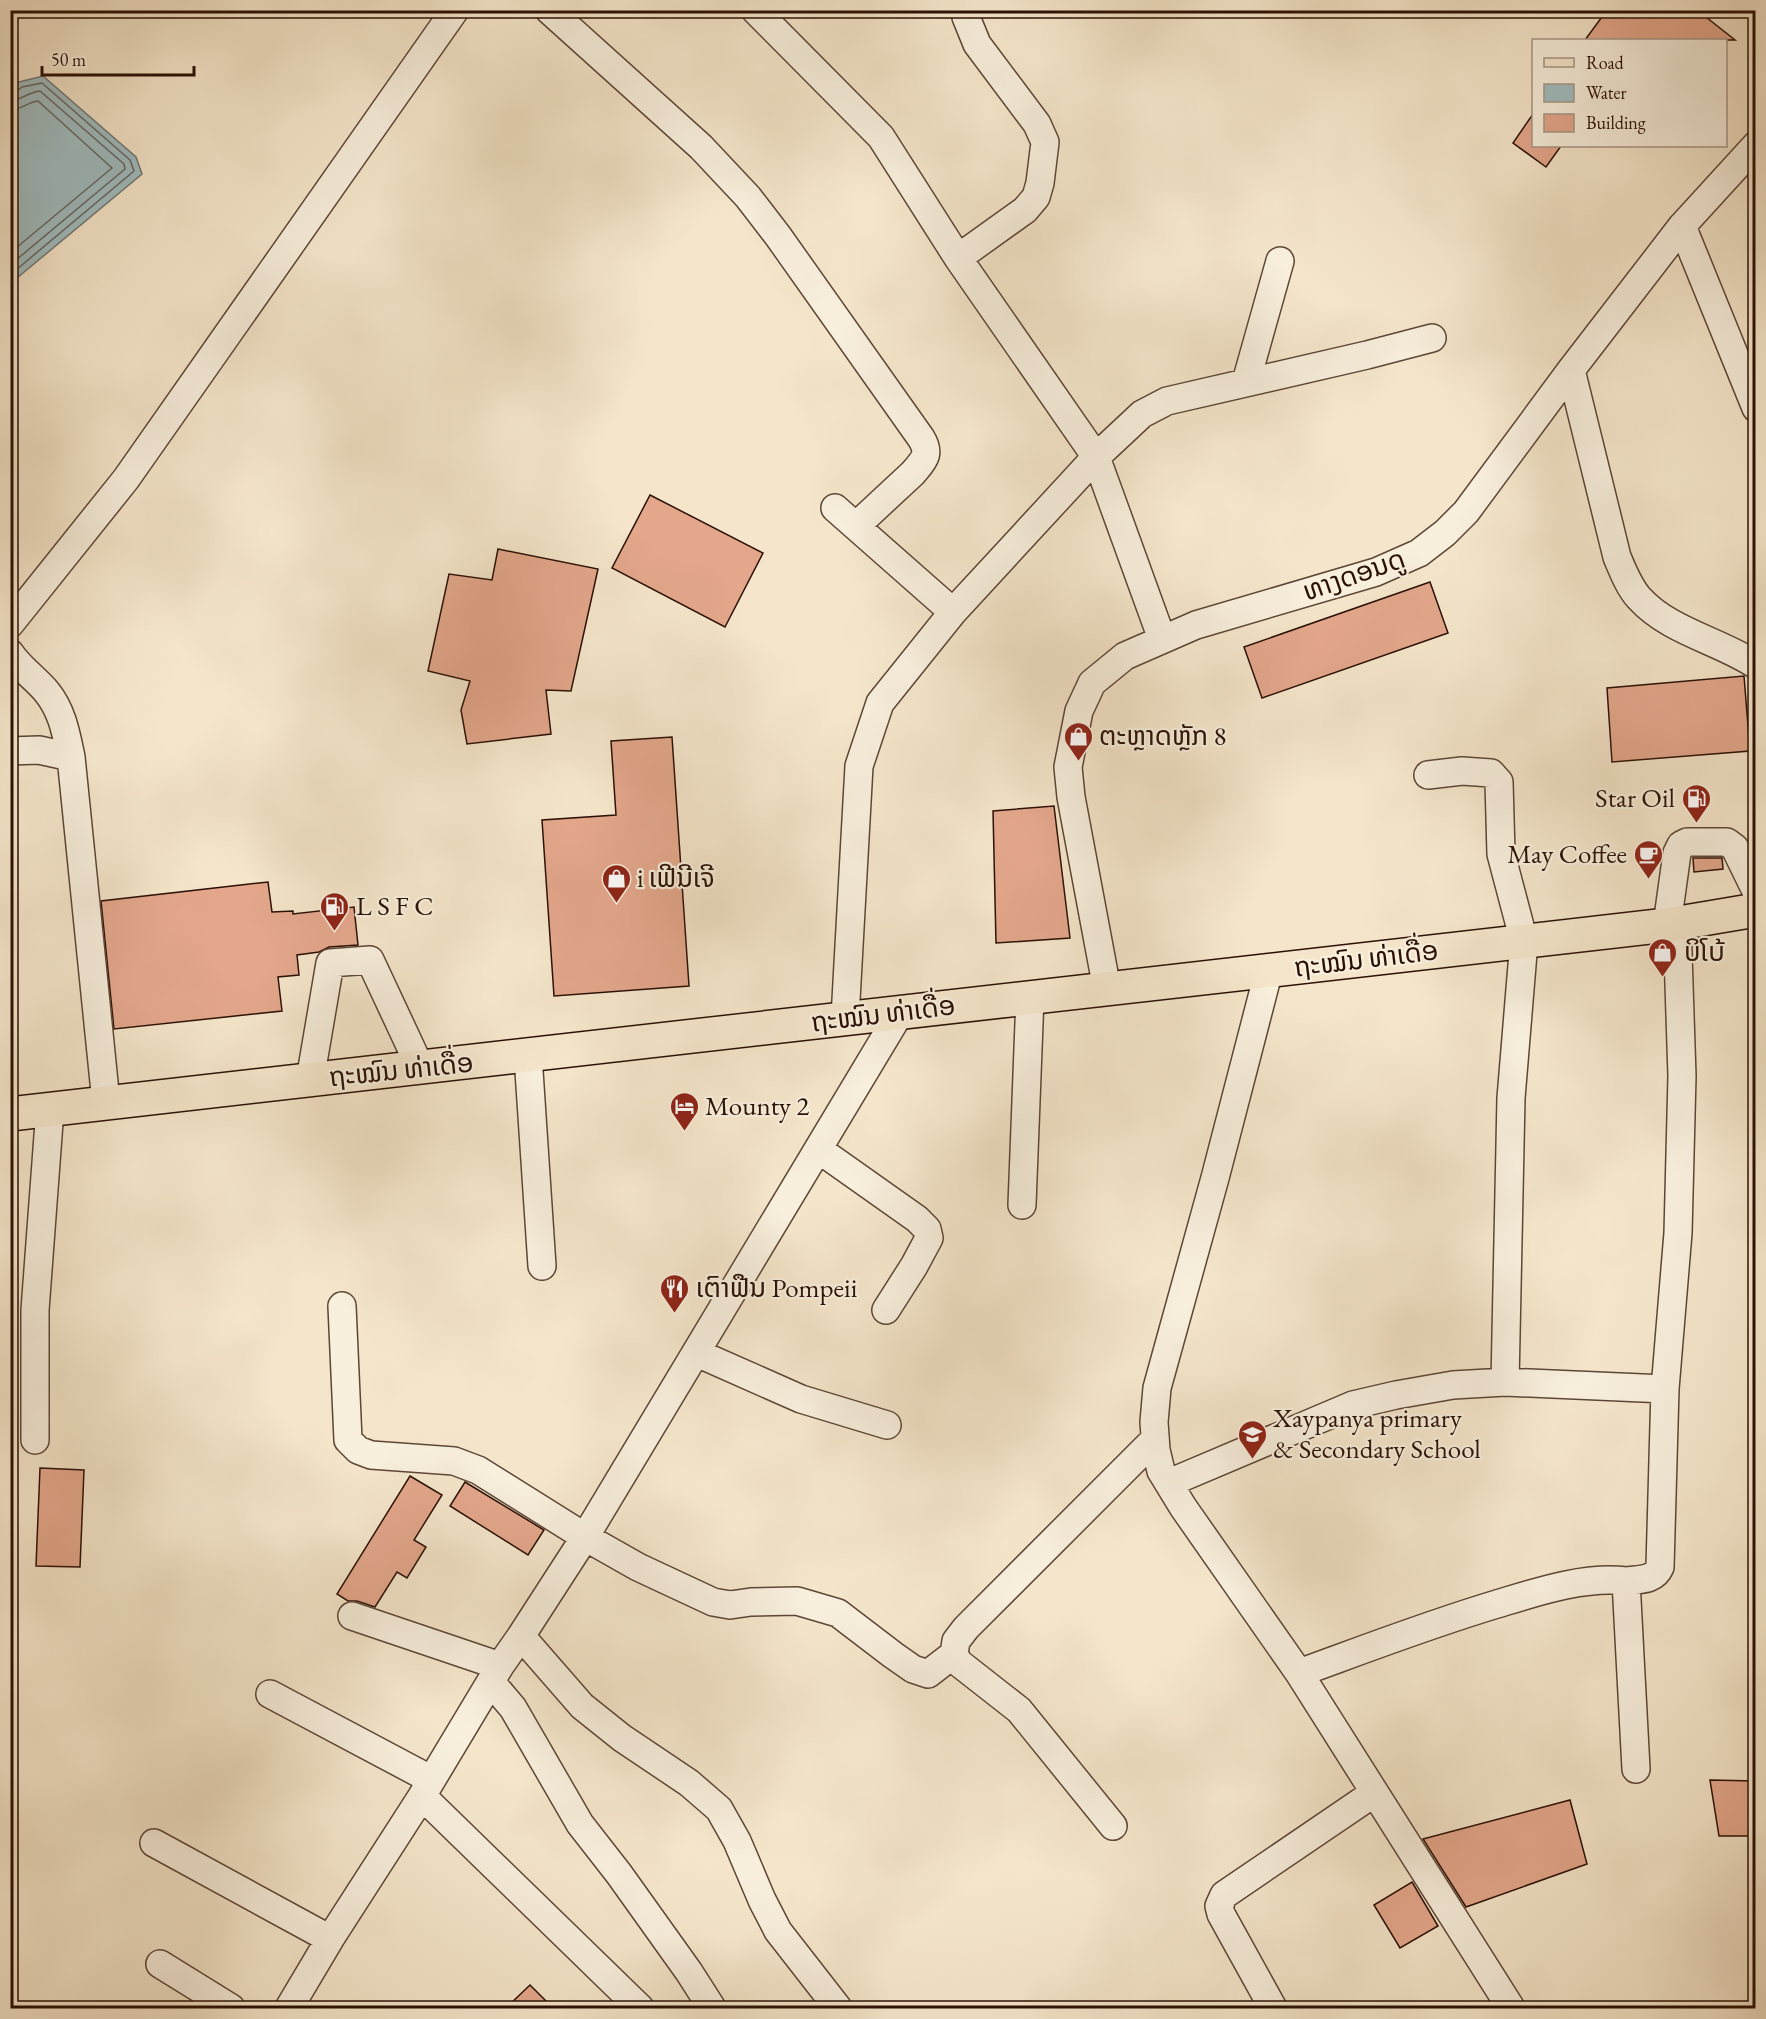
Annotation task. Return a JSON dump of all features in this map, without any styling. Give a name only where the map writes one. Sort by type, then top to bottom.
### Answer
[{"type":"main road","name":"ຖະໝົນ ທ່າເດື່ອ","points":[[10,1114],[1672,924],[1755,910]]},
{"type":"street","points":[[10,624],[126,479],[455,10]]},
{"type":"street","points":[[549,10],[701,147],[748,197],[927,447],[926,455],[913,473],[856,526]]},
{"type":"street","points":[[755,10],[881,137],[958,258],[1096,457],[1162,639]]},
{"type":"street","points":[[958,258],[1025,210],[1036,197],[1045,142],[1037,124],[977,44],[965,10]]},
{"type":"street","name":"ທາງດອນດູ","points":[[1107,988],[1071,796],[1068,767],[1079,711],[1092,684],[1125,656],[1162,639],[1196,625],[1376,572],[1419,553],[1445,533],[1466,512],[1682,226],[1755,145]]},
{"type":"street","points":[[1682,226],[1755,408]]},
{"type":"street","points":[[1246,381],[1280,261]]},
{"type":"street","points":[[845,1018],[859,766],[880,703],[953,612],[1096,457],[1142,414],[1167,401],[1432,338]]},
{"type":"street","points":[[1571,370],[1617,557],[1632,588],[1652,610],[1676,626],[1755,665]]},
{"type":"street","points":[[835,508],[953,612]]},
{"type":"street","points":[[10,653],[47,692],[60,711],[71,757],[106,1102]]},
{"type":"street","points":[[10,751],[39,750],[71,757]]},
{"type":"street","points":[[1428,775],[1462,771],[1491,773],[1499,782],[1501,854],[1524,941],[1511,1098],[1505,1382]]},
{"type":"street","points":[[1299,1673],[1450,1618],[1545,1589],[1611,1579],[1626,1581],[1652,1577],[1658,1573],[1660,1568],[1665,1389],[1678,1233],[1682,1076],[1672,924],[1677,852],[1687,842],[1727,842],[1731,844],[1755,891]]},
{"type":"street","points":[[310,1080],[330,963],[370,960],[420,1067]]},
{"type":"street","points":[[1269,970],[1157,1388],[1154,1422],[1161,1471],[1299,1673],[1511,2008]]},
{"type":"street","points":[[1022,1205],[1030,997]]},
{"type":"street","points":[[289,2008],[495,1674],[585,1537],[901,1011]]},
{"type":"street","points":[[528,1056],[542,1266]]},
{"type":"street","points":[[35,1440],[35,1310],[50,1109]]},
{"type":"street","points":[[818,1149],[917,1219],[927,1229],[929,1238],[886,1310]]},
{"type":"street","points":[[342,1306],[348,1440],[358,1450],[371,1455],[454,1461],[478,1470],[638,1568],[713,1602],[730,1605],[797,1601],[838,1612],[913,1669],[928,1674],[954,1654]]},
{"type":"street","points":[[697,1353],[801,1399],[887,1425]]},
{"type":"street","points":[[1169,1483],[1353,1405],[1396,1395],[1453,1385],[1505,1382],[1665,1389]]},
{"type":"street","points":[[1113,1826],[1019,1710],[958,1663],[954,1654],[957,1641],[966,1628],[1155,1439]]},
{"type":"street","points":[[1626,1581],[1636,1769]]},
{"type":"street","points":[[352,1616],[495,1674],[580,1824],[619,1874],[712,2008]]},
{"type":"street","points":[[521,1636],[582,1706],[622,1738],[689,1783],[719,1809],[737,1841],[778,1931],[838,2008]]},
{"type":"street","points":[[270,1695],[426,1788],[640,2008]]},
{"type":"street","points":[[1273,2008],[1221,1914],[1219,1906],[1224,1895],[1374,1793]]},
{"type":"street","points":[[154,1843],[330,1939]]},
{"type":"street","points":[[160,1964],[231,2008]]},
{"type":"water","points":[[43,76],[136,157],[142,174],[11,283],[11,89],[19,82]]},
{"type":"building","points":[[1607,10],[1697,10],[1735,40],[1727,39],[1586,39]]},
{"type":"building","points":[[1532,115],[1532,147],[1560,147],[1546,167],[1513,143]]},
{"type":"building","points":[[650,495],[763,553],[725,627],[612,568]]},
{"type":"building","points":[[498,549],[598,569],[571,691],[546,690],[551,734],[467,744],[461,710],[470,681],[428,671],[449,574],[492,580]]},
{"type":"building","points":[[1430,582],[1448,633],[1262,698],[1244,647]]},
{"type":"building","points":[[1744,676],[1750,751],[1612,762],[1607,688]]},
{"type":"building","name":"i ເຟີນີເຈີ","points":[[672,737],[689,986],[554,996],[542,820],[616,815],[611,741]]},
{"type":"building","points":[[1054,806],[1070,938],[996,943],[993,811]]},
{"type":"building","points":[[1693,858],[1722,858],[1723,869],[1694,872]]},
{"type":"building","points":[[268,882],[272,912],[293,911],[293,914],[354,907],[358,945],[329,947],[319,952],[297,955],[299,975],[278,977],[282,1011],[114,1029],[101,901]]},
{"type":"building","points":[[40,1468],[84,1470],[80,1567],[36,1566]]},
{"type":"building","points":[[410,1476],[442,1495],[414,1540],[426,1547],[407,1578],[397,1572],[375,1607],[357,1601],[348,1601],[337,1594]]},
{"type":"building","points":[[465,1482],[544,1530],[528,1555],[450,1506]]},
{"type":"building","points":[[1710,1780],[1755,1781],[1755,1836],[1719,1836]]},
{"type":"building","points":[[1570,1800],[1587,1864],[1466,1907],[1423,1839]]},
{"type":"building","points":[[1412,1882],[1438,1926],[1400,1948],[1374,1905]]},
{"type":"building","points":[[530,1985],[553,2008],[506,2008]]},
{"type":"place","name":"ຕະຫຼາດຫຼັກ 8","points":[[1078,762]]},
{"type":"place","name":"Star Oil","points":[[1696,824]]},
{"type":"place","name":"May Coffee","points":[[1648,880]]},
{"type":"place","name":"i ເຟີນີເຈີ","points":[[616,904]]},
{"type":"place","name":"L S F C","points":[[335,932]]},
{"type":"place","name":"ບິໂບ້","points":[[1663,978]]},
{"type":"place","name":"Mounty 2","points":[[684,1132]]},
{"type":"place","name":"ເຕົາຟືນ Pompeii","points":[[675,1314]]},
{"type":"place","name":"Xaypanya primary & Secondary School","points":[[1252,1460]]}]
